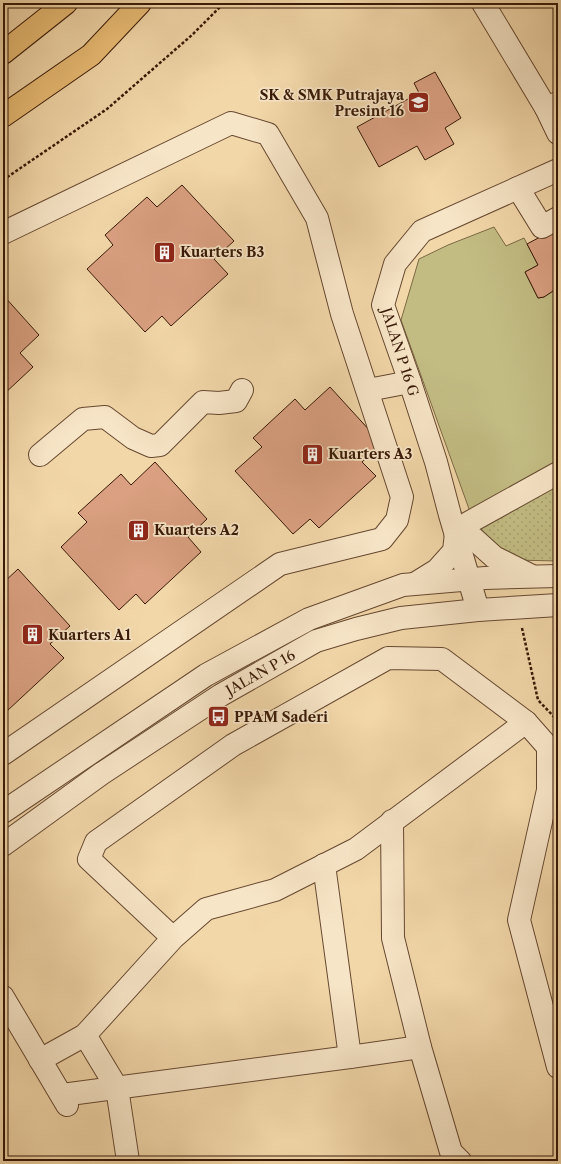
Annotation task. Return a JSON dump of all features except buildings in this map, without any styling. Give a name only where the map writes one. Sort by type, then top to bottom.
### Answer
[{"type":"main road","points":[[3,54],[66,3]]},
{"type":"main road","points":[[3,116],[91,55],[140,3]]},
{"type":"street","points":[[483,3],[552,105],[558,133]]},
{"type":"street","points":[[3,233],[231,123],[268,134],[317,218],[342,314],[402,497],[397,520],[382,539],[280,564],[3,754]]},
{"type":"street","name":"JALAN P 16 G","points":[[486,609],[477,578],[456,488],[436,462],[383,305],[394,264],[422,231],[558,170]]},
{"type":"street","points":[[518,188],[542,227],[558,218]]},
{"type":"street","points":[[368,390],[410,382]]},
{"type":"street","points":[[40,455],[83,419],[105,417],[133,438],[151,446],[160,445],[204,402],[219,403],[236,401],[242,390]]},
{"type":"street","points":[[414,584],[437,570],[454,551],[466,531],[558,473]]},
{"type":"street","points":[[466,531],[494,557],[533,577]]},
{"type":"street","name":"JALAN P 16","points":[[3,812],[206,675],[309,619],[403,585],[477,578],[558,576]]},
{"type":"street","name":"JALAN P 16","points":[[3,845],[101,774],[221,695],[316,642],[356,629],[401,618],[486,609],[558,605]]},
{"type":"street","points":[[173,938],[89,859],[96,842],[233,745],[388,658],[442,659],[526,722],[548,747],[548,790],[519,920],[558,1067]]},
{"type":"street","points":[[40,1060],[85,1035],[173,938],[206,909],[275,890],[356,849],[526,722]]},
{"type":"street","points":[[392,821],[393,938],[420,1047],[451,1152],[460,1161]]},
{"type":"street","points":[[324,865],[350,1057]]},
{"type":"street","points":[[3,997],[65,1100],[117,1088],[420,1047]]},
{"type":"street","points":[[85,1035],[117,1088],[128,1161]]},
{"type":"path","points":[[3,180],[107,109],[192,35],[224,3]]},
{"type":"path","points":[[518,608],[538,700],[558,721]]},
{"type":"shaded area","points":[[494,227],[506,246],[524,238],[538,265],[525,272],[538,298],[544,297],[553,291],[558,302],[558,468],[473,520],[401,320],[419,259],[448,245]]},
{"type":"shaded area","points":[[558,479],[558,561],[514,560],[478,529]]},
{"type":"place","name":"SK & SMK Putrajaya Presint 16","points":[[419,103]]},
{"type":"place","name":"Kuarters B3","points":[[164,252]]},
{"type":"place","name":"Kuarters A3","points":[[312,454]]},
{"type":"place","name":"Kuarters A2","points":[[138,530]]},
{"type":"place","name":"Kuarters A1","points":[[32,635]]},
{"type":"place","name":"PPAM Saderi","points":[[218,717]]}]
